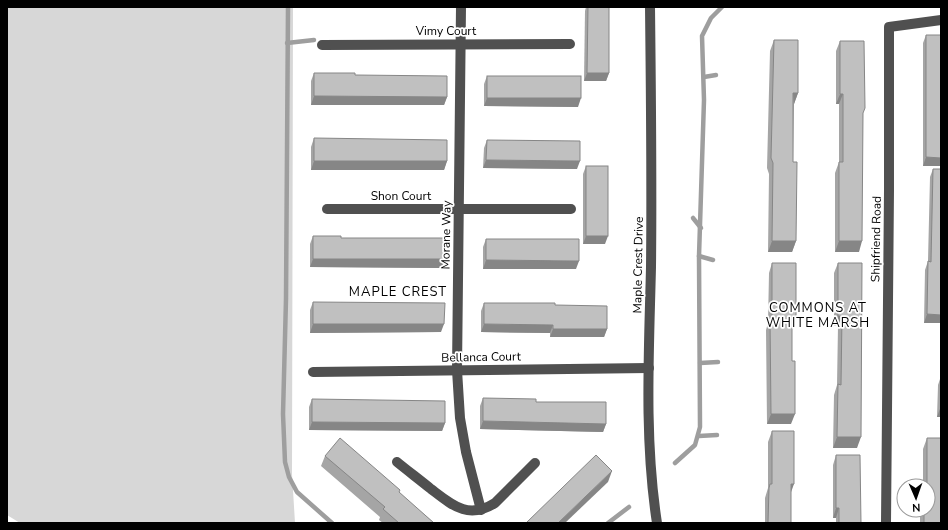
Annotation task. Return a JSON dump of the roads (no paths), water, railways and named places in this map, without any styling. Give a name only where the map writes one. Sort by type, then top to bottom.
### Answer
[{"type":"street","name":"Morane Way","points":[[461,7],[460,208],[457,370],[460,418],[466,452],[481,510]]},
{"type":"street","name":"Maple Crest Drive","points":[[650,7],[652,213],[649,368],[651,466],[657,523]]},
{"type":"street","name":"Shipfriend Road","points":[[886,523],[890,190],[889,27],[941,20]]},
{"type":"street","name":"Vimy Court","points":[[322,44],[570,44]]},
{"type":"street","name":"Shon Court","points":[[327,209],[460,208],[571,210]]},
{"type":"street","name":"Bellanca Court","points":[[313,372],[649,368]]},
{"type":"street","points":[[397,462],[453,506],[468,510],[481,510],[495,503],[535,464]]},
{"type":"waterway","points":[[288,7],[286,299],[283,414],[285,462],[289,477],[297,492],[332,523]]},
{"type":"waterway","points":[[675,463],[695,445],[700,427],[699,256],[704,100],[702,36],[711,18],[722,7]]},
{"type":"waterway","points":[[287,43],[314,40]]},
{"type":"waterway","points":[[704,77],[716,75]]},
{"type":"waterway","points":[[693,218],[701,228]]},
{"type":"waterway","points":[[699,256],[713,260]]},
{"type":"waterway","points":[[700,363],[718,362]]},
{"type":"waterway","points":[[699,436],[717,435]]},
{"type":"waterway","points":[[608,523],[629,507]]},
{"type":"district","name":"MAPLE CREST","points":[[398,291]]},
{"type":"district","name":"COMMONS AT WHITE MARSH","points":[[818,314]]}]
